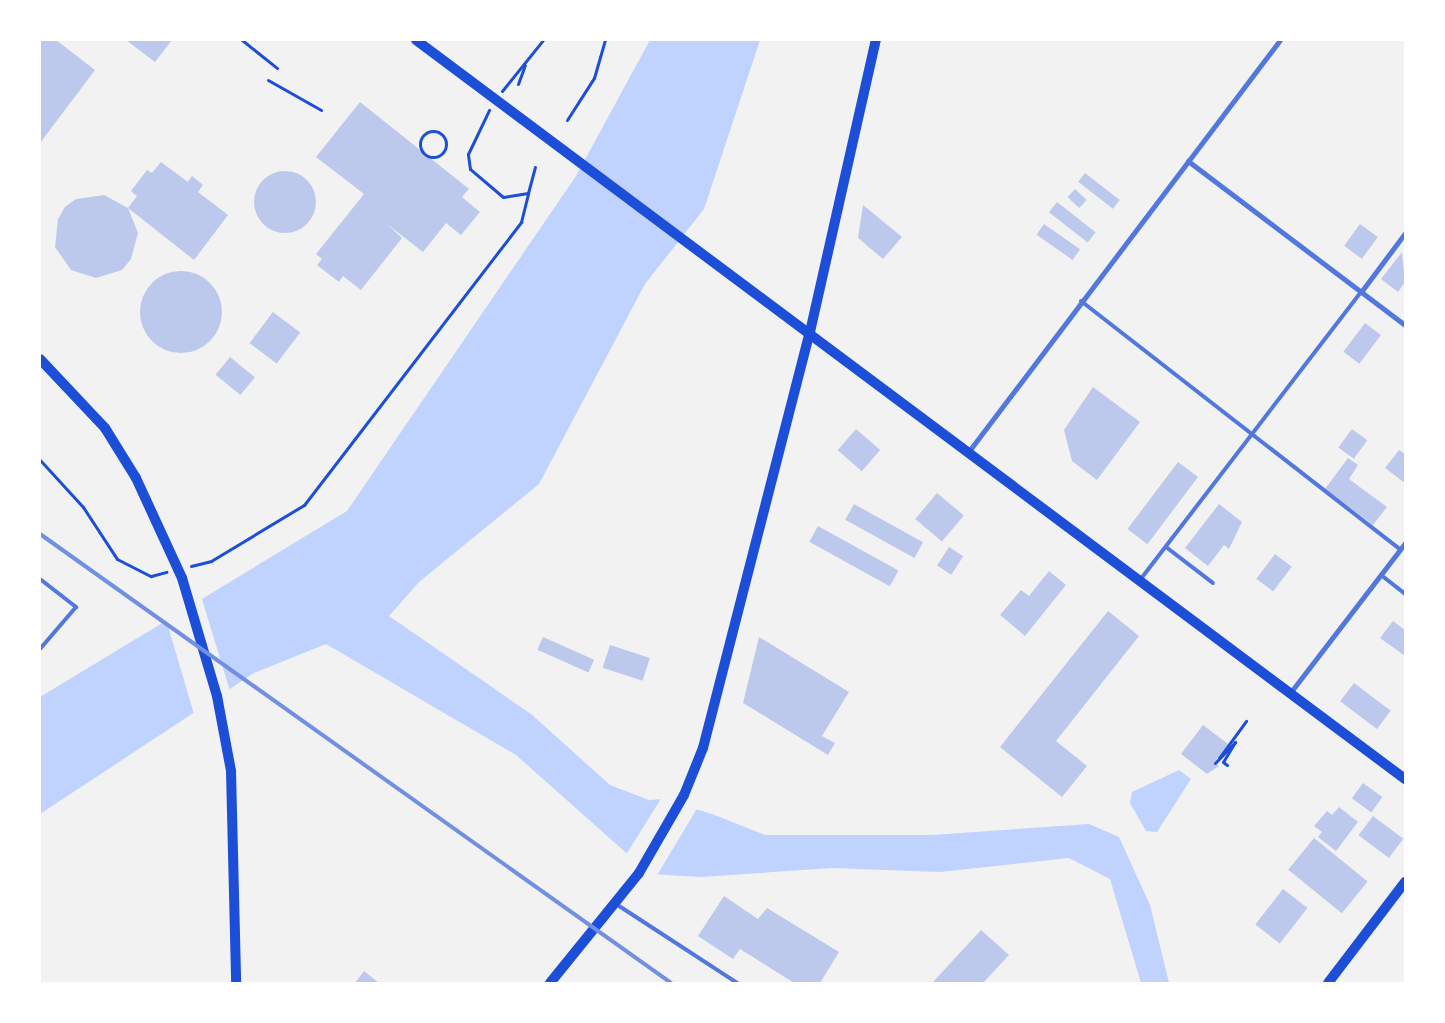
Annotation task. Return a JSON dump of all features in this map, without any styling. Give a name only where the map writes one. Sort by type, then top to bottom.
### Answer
[{"type":"main road","points":[[416,40],[810,332],[1405,779]]},
{"type":"main road","points":[[550,983],[639,872],[684,795],[703,748],[810,332],[876,40]]},
{"type":"main road","points":[[40,358],[105,428],[149,509],[182,578],[217,696],[231,771],[235,844],[236,983]]},
{"type":"main road","points":[[1328,983],[1405,882]]},
{"type":"street","points":[[969,451],[1081,300],[1280,40]]},
{"type":"street","points":[[1188,161],[1405,325]]},
{"type":"street","points":[[1361,292],[1405,233]]},
{"type":"street","points":[[1290,694],[1405,543]]},
{"type":"lane","points":[[1140,580],[1361,292]]},
{"type":"lane","points":[[1081,300],[1400,549]]},
{"type":"lane","points":[[1166,547],[1213,583]]},
{"type":"lane","points":[[1380,575],[1405,594]]},
{"type":"lane","points":[[40,579],[76,607],[40,648]]},
{"type":"lane","points":[[614,903],[737,983]]},
{"type":"path","points":[[242,40],[277,68]]},
{"type":"path","points":[[528,193],[504,197],[470,169],[468,154],[475,133],[496,99],[543,40]]},
{"type":"path","points":[[568,120],[594,78],[605,40]]},
{"type":"path","points":[[518,84],[525,65]]},
{"type":"path","points":[[268,80],[322,110]]},
{"type":"path","points":[[429,131],[440,133],[445,149],[438,156],[426,154],[420,144],[422,136],[429,131]]},
{"type":"path","points":[[185,568],[211,562],[304,505],[520,222],[535,167]]},
{"type":"path","points":[[40,460],[83,507],[118,560],[150,576],[177,570]]},
{"type":"path","points":[[1215,763],[1246,721]]},
{"type":"path","points":[[1219,758],[1238,744],[1223,762],[1227,765]]},
{"type":"water","points":[[650,40],[760,40],[704,209],[645,284],[539,484],[419,582],[389,616],[531,714],[610,785],[649,800],[662,799],[712,814],[765,835],[932,835],[1089,824],[1119,837],[1150,905],[1169,983],[1141,983],[1110,879],[1069,858],[940,872],[832,868],[701,877],[650,874],[516,755],[326,644],[254,673],[40,814],[40,697],[347,511],[576,176]]},
{"type":"water","points":[[1179,770],[1191,779],[1157,832],[1146,831],[1130,803],[1132,792]]},
{"type":"pier","points":[[201,596],[230,691],[194,714],[165,616]]},
{"type":"pier","points":[[662,797],[698,807],[656,877],[649,876],[624,858]]},
{"type":"building","points":[[40,40],[56,40],[95,70],[40,143]]},
{"type":"building","points":[[126,40],[172,40],[155,62]]},
{"type":"building","points":[[360,102],[469,189],[462,197],[480,212],[461,235],[446,223],[423,252],[387,224],[402,238],[361,290],[343,276],[339,282],[317,265],[322,259],[316,254],[364,194],[316,157]]},
{"type":"building","points":[[161,162],[188,182],[192,176],[203,185],[198,192],[228,215],[194,260],[128,208],[137,196],[131,191],[147,170],[152,173]]},
{"type":"building","points":[[285,171],[302,176],[307,180],[311,185],[316,202],[311,219],[307,224],[302,228],[285,233],[268,228],[263,224],[259,219],[254,202],[259,185],[263,180],[268,176]]},
{"type":"building","points":[[1085,173],[1120,200],[1113,209],[1078,182]]},
{"type":"building","points":[[1075,189],[1087,200],[1079,208],[1067,197]]},
{"type":"building","points":[[104,195],[128,208],[138,233],[131,259],[122,270],[96,278],[71,270],[55,247],[58,219],[65,207],[76,199]]},
{"type":"building","points":[[1057,202],[1096,232],[1088,242],[1049,212]]},
{"type":"building","points":[[863,205],[902,237],[883,259],[858,238]]},
{"type":"building","points":[[1044,224],[1080,249],[1073,260],[1037,235]]},
{"type":"building","points":[[1360,224],[1378,237],[1362,259],[1344,246]]},
{"type":"building","points":[[1402,252],[1405,282],[1398,292],[1381,279]]},
{"type":"building","points":[[173,271],[189,271],[204,278],[215,289],[222,304],[219,328],[210,341],[189,353],[173,353],[158,346],[147,335],[140,320],[140,304],[147,289],[158,278]]},
{"type":"building","points":[[273,312],[300,332],[277,364],[250,343]]},
{"type":"building","points":[[1365,323],[1381,335],[1359,364],[1343,352]]},
{"type":"building","points":[[230,357],[255,377],[240,395],[216,375]]},
{"type":"building","points":[[1093,387],[1140,422],[1097,480],[1072,461],[1064,430]]},
{"type":"building","points":[[856,429],[880,450],[862,471],[838,450]]},
{"type":"building","points":[[1352,429],[1367,440],[1354,459],[1338,448]]},
{"type":"building","points":[[1399,450],[1405,454],[1405,483],[1385,468]]},
{"type":"building","points":[[1348,458],[1358,465],[1349,479],[1387,507],[1373,525],[1325,489]]},
{"type":"building","points":[[1178,462],[1198,477],[1147,544],[1127,529]]},
{"type":"building","points":[[937,493],[964,515],[942,542],[915,519]]},
{"type":"building","points":[[854,504],[923,542],[914,558],[845,520]]},
{"type":"building","points":[[1219,504],[1242,522],[1229,549],[1224,545],[1208,566],[1185,548]]},
{"type":"building","points":[[818,526],[898,571],[890,586],[809,542]]},
{"type":"building","points":[[949,547],[963,556],[951,575],[937,565]]},
{"type":"building","points":[[1275,554],[1292,567],[1273,591],[1256,579]]},
{"type":"building","points":[[1049,571],[1066,585],[1025,636],[1000,615],[1021,590],[1029,596]]},
{"type":"building","points":[[1108,611],[1139,636],[1056,741],[1087,766],[1062,797],[1000,747]]},
{"type":"building","points":[[1393,621],[1405,630],[1405,656],[1380,638]]},
{"type":"building","points":[[543,637],[594,660],[588,673],[537,650]]},
{"type":"building","points":[[759,637],[849,692],[822,736],[835,743],[828,755],[743,703]]},
{"type":"building","points":[[610,645],[650,658],[643,681],[603,668]]},
{"type":"building","points":[[1354,683],[1391,711],[1377,729],[1340,701]]},
{"type":"building","points":[[1203,725],[1228,744],[1214,763],[1219,766],[1207,774],[1181,754]]},
{"type":"building","points":[[1363,783],[1382,797],[1371,812],[1352,798]]},
{"type":"building","points":[[1339,807],[1358,822],[1336,851],[1318,837],[1322,832],[1314,826],[1327,811],[1332,815]]},
{"type":"building","points":[[1373,816],[1403,839],[1389,858],[1359,835]]},
{"type":"building","points":[[1314,838],[1368,881],[1342,913],[1288,870]]},
{"type":"building","points":[[1283,889],[1307,908],[1280,944],[1255,924]]},
{"type":"building","points":[[724,896],[758,919],[767,908],[839,952],[820,983],[794,983],[740,949],[733,959],[698,936]]},
{"type":"building","points":[[981,930],[1009,955],[983,983],[932,983]]},
{"type":"building","points":[[364,971],[379,983],[355,983]]},
{"type":"railway","points":[[40,534],[671,983]]}]
